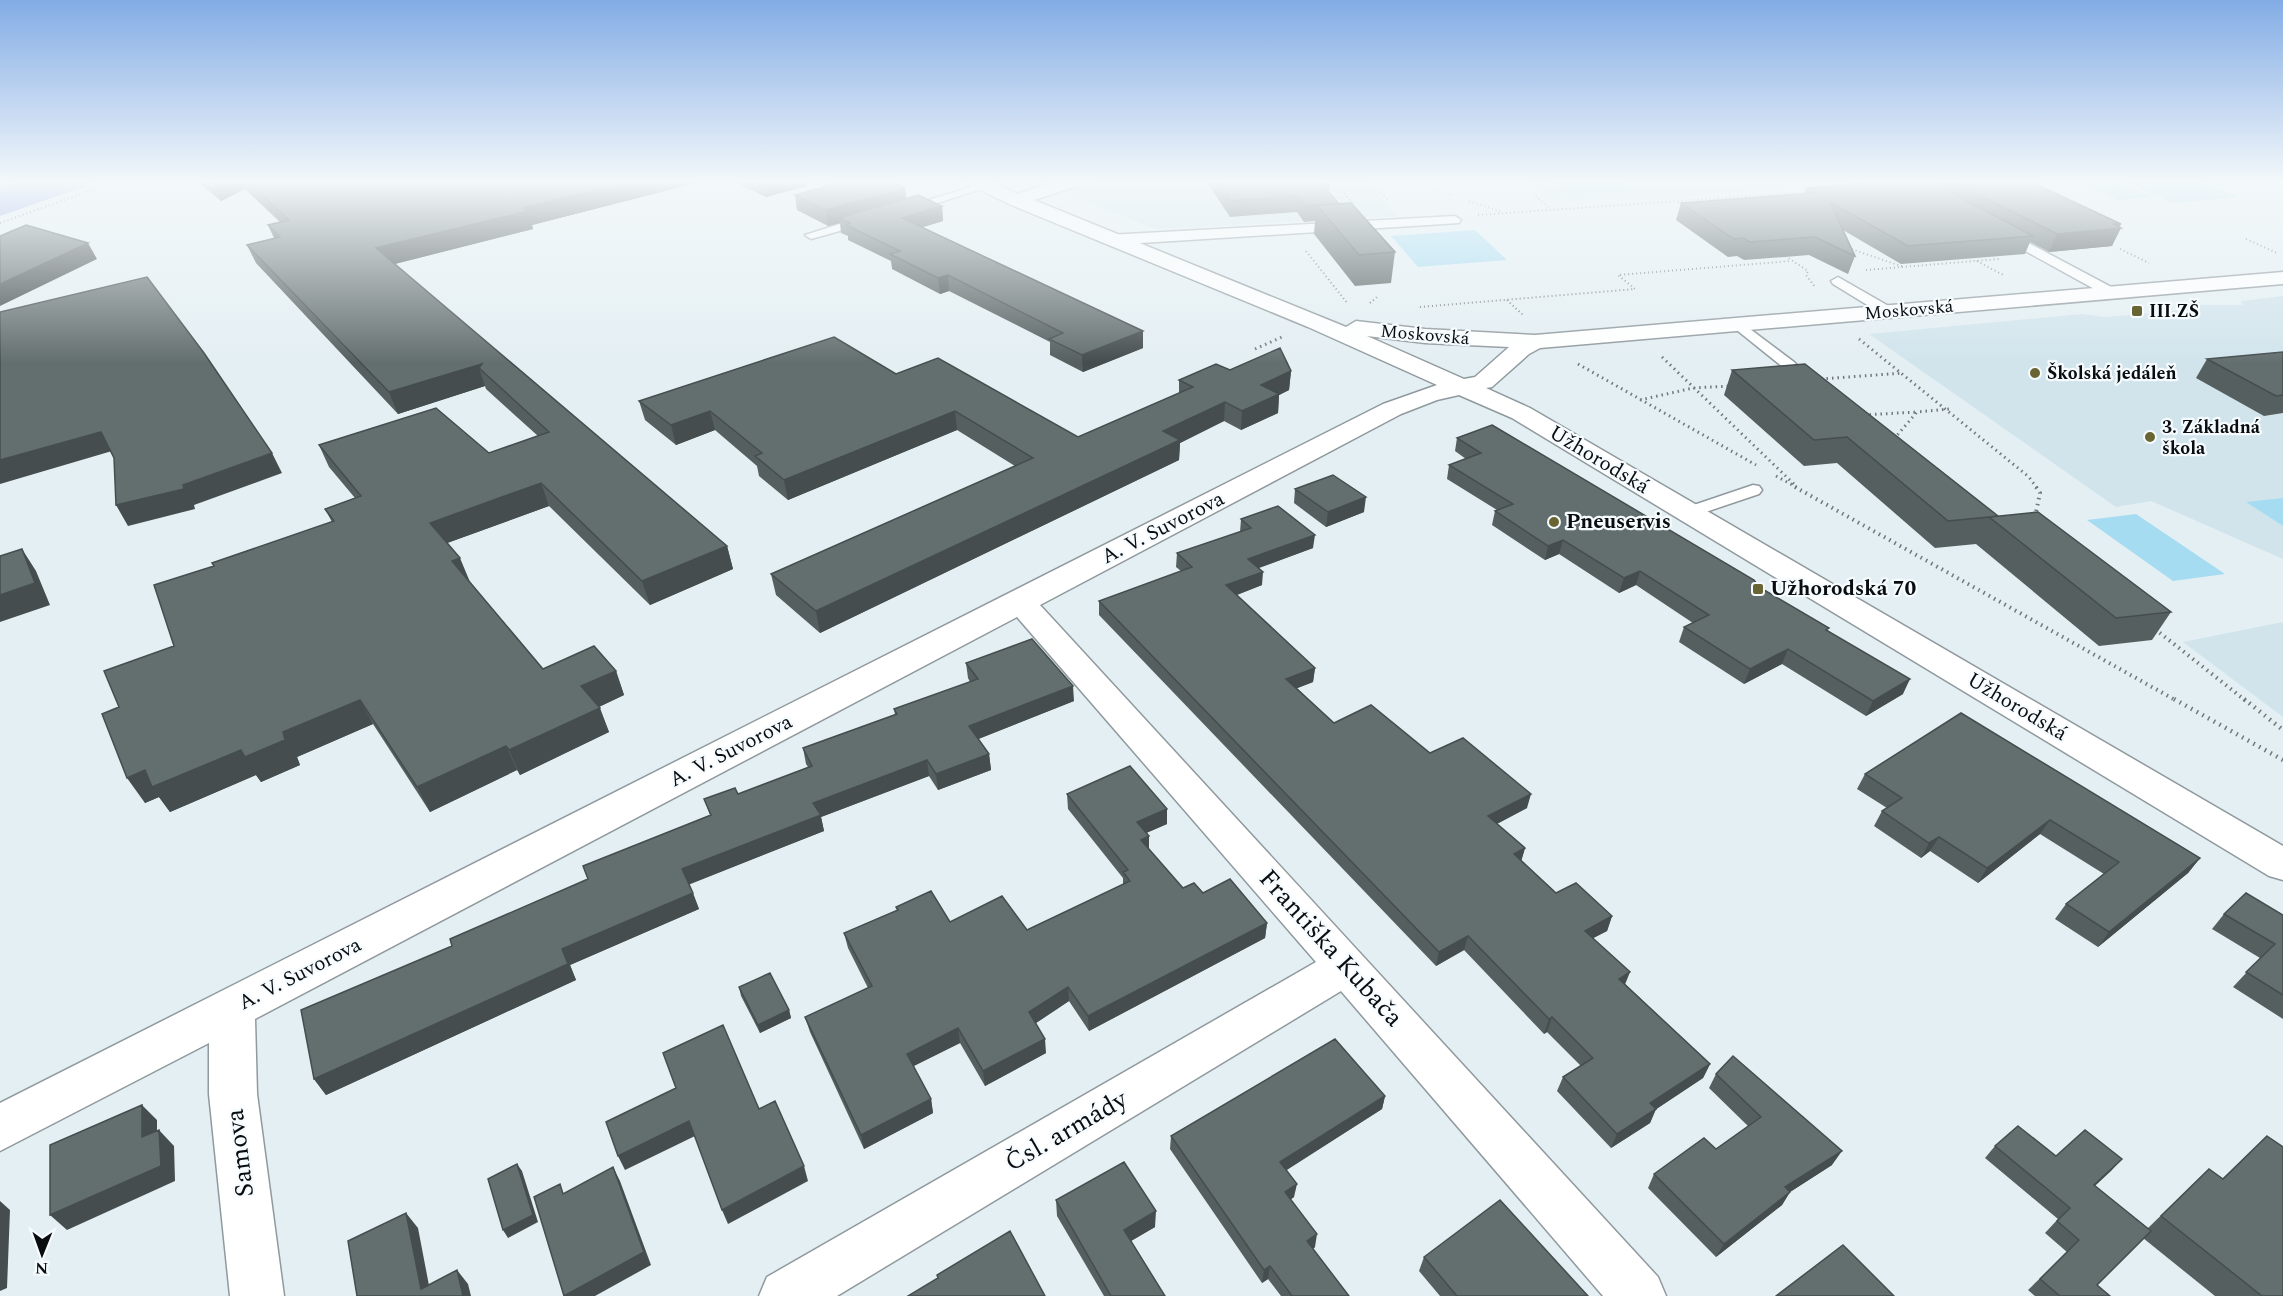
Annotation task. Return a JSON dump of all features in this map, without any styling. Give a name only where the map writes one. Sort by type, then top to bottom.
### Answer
[{"type":"street","name":"Užhorodská","points":[[1113,241],[1316,322],[1468,387],[1521,413],[2283,865]]},
{"type":"street","name":"Moskovská","points":[[1316,322],[1425,336],[1535,342],[2283,278]]},
{"type":"street","name":"Moskovská","points":[[1468,387],[1483,382],[1521,349],[1535,342]]},
{"type":"street","name":"A. V. Suvorova","points":[[0,1128],[1392,409],[1429,394],[1468,387]]},
{"type":"street","name":"Františka Kubača","points":[[1020,602],[1347,965],[1640,1296]]},
{"type":"street","name":"Čsl. armády","points":[[786,1296],[1347,965]]},
{"type":"street","name":"Samova","points":[[232,1009],[232,1094],[257,1296]]},
{"type":"lane","points":[[2016,241],[2112,292]]},
{"type":"lane","points":[[1838,281],[1887,311]]},
{"type":"lane","points":[[1738,324],[1790,365]]},
{"type":"lane","points":[[1688,513],[1753,490]]},
{"type":"path","points":[[1299,241],[1353,308]]},
{"type":"path","points":[[2251,241],[2283,256]]},
{"type":"path","points":[[1847,247],[1904,267]]},
{"type":"path","points":[[1773,248],[1808,272],[1806,275],[1815,274]]},
{"type":"path","points":[[1859,271],[2050,260]]},
{"type":"path","points":[[1419,308],[1635,289],[1617,275],[1792,261]]},
{"type":"path","points":[[1850,332],[1949,409],[2029,477],[2040,493],[2031,526]]},
{"type":"path","points":[[1661,357],[1800,490]]},
{"type":"path","points":[[1575,362],[1760,468]]},
{"type":"path","points":[[1859,415],[1949,409]]},
{"type":"path","points":[[1889,445],[1917,412]]},
{"type":"path","points":[[1770,473],[2283,760]]},
{"type":"path","points":[[2153,627],[2283,730]]},
{"type":"shaded area","points":[[1396,241],[1487,241],[1507,260],[1418,267]]},
{"type":"shaded area","name":"3. Základná škola","points":[[2283,296],[2283,559],[2151,501],[2116,507],[1869,334],[2082,314],[2104,317],[2144,314],[2180,310],[2185,308],[2183,305],[2243,305],[2241,301]]},
{"type":"shaded area","points":[[2283,498],[2283,526],[2246,502]]},
{"type":"shaded area","points":[[2136,514],[2225,574],[2173,581],[2087,520]]},
{"type":"shaded area","points":[[2283,622],[2283,717],[2183,642]]},
{"type":"building","points":[[0,241],[88,243],[0,284]]},
{"type":"building","points":[[262,241],[403,241],[376,248],[727,546],[642,581],[541,483],[430,523],[460,558],[452,561],[543,669],[594,646],[616,671],[581,686],[600,708],[509,750],[506,746],[417,787],[360,700],[283,732],[285,740],[245,757],[241,750],[152,787],[145,770],[127,778],[102,714],[119,707],[104,671],[174,646],[154,585],[214,566],[212,563],[334,521],[325,509],[361,496],[319,445],[436,408],[489,453],[549,432],[479,368],[482,364],[389,392],[247,245]]},
{"type":"building","points":[[880,241],[952,241],[1143,331],[1082,355],[1049,339],[1063,333],[948,275],[938,278],[890,254],[900,251]]},
{"type":"building","points":[[1348,241],[1386,241],[1395,252],[1359,255]]},
{"type":"building","points":[[1824,241],[1848,241],[1855,256]]},
{"type":"building","points":[[1900,241],[1964,241],[1908,246]]},
{"type":"building","points":[[147,277],[204,353],[272,453],[183,485],[184,489],[116,505],[114,458],[101,432],[0,460],[0,312]]},
{"type":"building","points":[[834,337],[896,374],[938,358],[1078,437],[1193,387],[1179,380],[1216,364],[1230,370],[1280,348],[1291,371],[1261,385],[1279,394],[1242,411],[1225,402],[1163,431],[1180,440],[816,611],[771,574],[1033,458],[955,411],[784,480],[755,456],[762,453],[710,411],[671,425],[639,401]]},
{"type":"building","points":[[2283,352],[2283,395],[2276,396],[2207,359]]},
{"type":"building","points":[[1805,364],[1998,516],[1990,517],[2038,512],[2171,612],[2116,618],[1989,517],[1948,521],[1847,437],[1814,440],[1732,370]]},
{"type":"building","points":[[1492,425],[1754,580],[1759,587],[1829,628],[1826,630],[1910,679],[1873,701],[1788,649],[1750,669],[1684,627],[1709,615],[1640,571],[1624,578],[1563,540],[1548,546],[1495,511],[1513,504],[1449,465],[1481,453],[1457,438]]},
{"type":"building","points":[[1333,475],[1366,497],[1328,512],[1295,489]]},
{"type":"building","points":[[1278,506],[1315,535],[1248,559],[1263,572],[1226,585],[1315,668],[1286,679],[1334,723],[1371,705],[1430,753],[1463,738],[1531,794],[1488,816],[1525,848],[1514,854],[1556,893],[1576,883],[1612,916],[1585,931],[1630,972],[1619,979],[1710,1064],[1650,1103],[1656,1109],[1617,1134],[1563,1077],[1593,1058],[1552,1017],[1549,1019],[1468,936],[1439,952],[1099,601],[1192,567],[1177,553],[1251,528],[1241,519]]},
{"type":"building","points":[[22,549],[35,583],[0,595],[0,556]]},
{"type":"building","points":[[1032,639],[1073,686],[969,726],[989,754],[936,774],[927,760],[813,803],[821,815],[682,869],[693,893],[562,949],[568,964],[314,1079],[301,1010],[452,946],[450,939],[588,879],[583,866],[711,815],[704,799],[735,788],[738,794],[812,766],[803,748],[897,714],[894,709],[978,679],[966,663]]},
{"type":"building","points":[[1961,713],[2200,858],[2109,932],[2066,904],[2119,862],[2050,820],[1987,868],[1939,837],[1929,843],[1882,811],[1902,798],[1865,774]]},
{"type":"building","points":[[1130,766],[1167,809],[1137,822],[1149,836],[1141,840],[1183,888],[1194,883],[1203,893],[1230,879],[1267,923],[1088,1016],[1068,987],[1029,1012],[1045,1039],[983,1071],[958,1028],[907,1054],[931,1099],[861,1135],[805,1017],[872,986],[844,933],[898,910],[896,907],[931,891],[950,922],[1002,896],[1027,930],[1130,881],[1123,872],[1128,870],[1067,794]]},
{"type":"building","points":[[2246,893],[2283,915],[2283,995],[2246,972],[2275,944],[2224,914]]},
{"type":"building","points":[[770,973],[789,1010],[758,1025],[739,987]]},
{"type":"building","points":[[723,1025],[759,1109],[775,1101],[804,1166],[722,1210],[689,1121],[618,1156],[606,1122],[676,1088],[663,1053]]},
{"type":"building","points":[[1335,1039],[1385,1096],[1280,1162],[1297,1184],[1285,1192],[1317,1234],[1307,1241],[1349,1296],[1292,1296],[1270,1266],[1264,1270],[1171,1136]]},
{"type":"building","points":[[1733,1056],[1842,1151],[1785,1187],[1790,1192],[1724,1244],[1654,1174],[1704,1138],[1716,1149],[1761,1117],[1716,1074]]},
{"type":"building","points":[[142,1105],[142,1137],[159,1130],[161,1166],[50,1215],[50,1145]]},
{"type":"building","points":[[2018,1126],[2056,1156],[2085,1130],[2122,1159],[2094,1185],[2151,1231],[2097,1285],[2110,1296],[2060,1296],[2040,1279],[2079,1240],[2057,1221],[2070,1208],[1995,1146]]},
{"type":"building","points":[[2267,1136],[2283,1147],[2283,1296],[2262,1296],[2161,1216],[2209,1169],[2223,1179]]},
{"type":"building","points":[[1124,1162],[1156,1211],[1124,1230],[1165,1296],[1111,1296],[1056,1200]]},
{"type":"building","points":[[517,1164],[533,1215],[503,1230],[488,1179]]},
{"type":"building","points":[[613,1167],[644,1252],[564,1296],[534,1197],[560,1184],[563,1194]]},
{"type":"building","points":[[1500,1200],[1588,1296],[1457,1296],[1424,1257]]},
{"type":"building","points":[[406,1213],[421,1289],[457,1270],[463,1296],[357,1296],[348,1241]]},
{"type":"building","points":[[1010,1231],[1045,1296],[908,1296],[938,1278],[937,1275]]},
{"type":"building","points":[[1843,1245],[1894,1296],[1776,1296]]},
{"type":"place","name":"III.ZŠ","points":[[2137,311]]},
{"type":"place","name":"Školská jedáleň","points":[[2035,373]]},
{"type":"place","name":"3. Základná škola","points":[[2150,437]]},
{"type":"place","name":"Pneuservis","points":[[1554,522]]},
{"type":"place","name":"Užhorodská 70","points":[[1758,589]]}]
